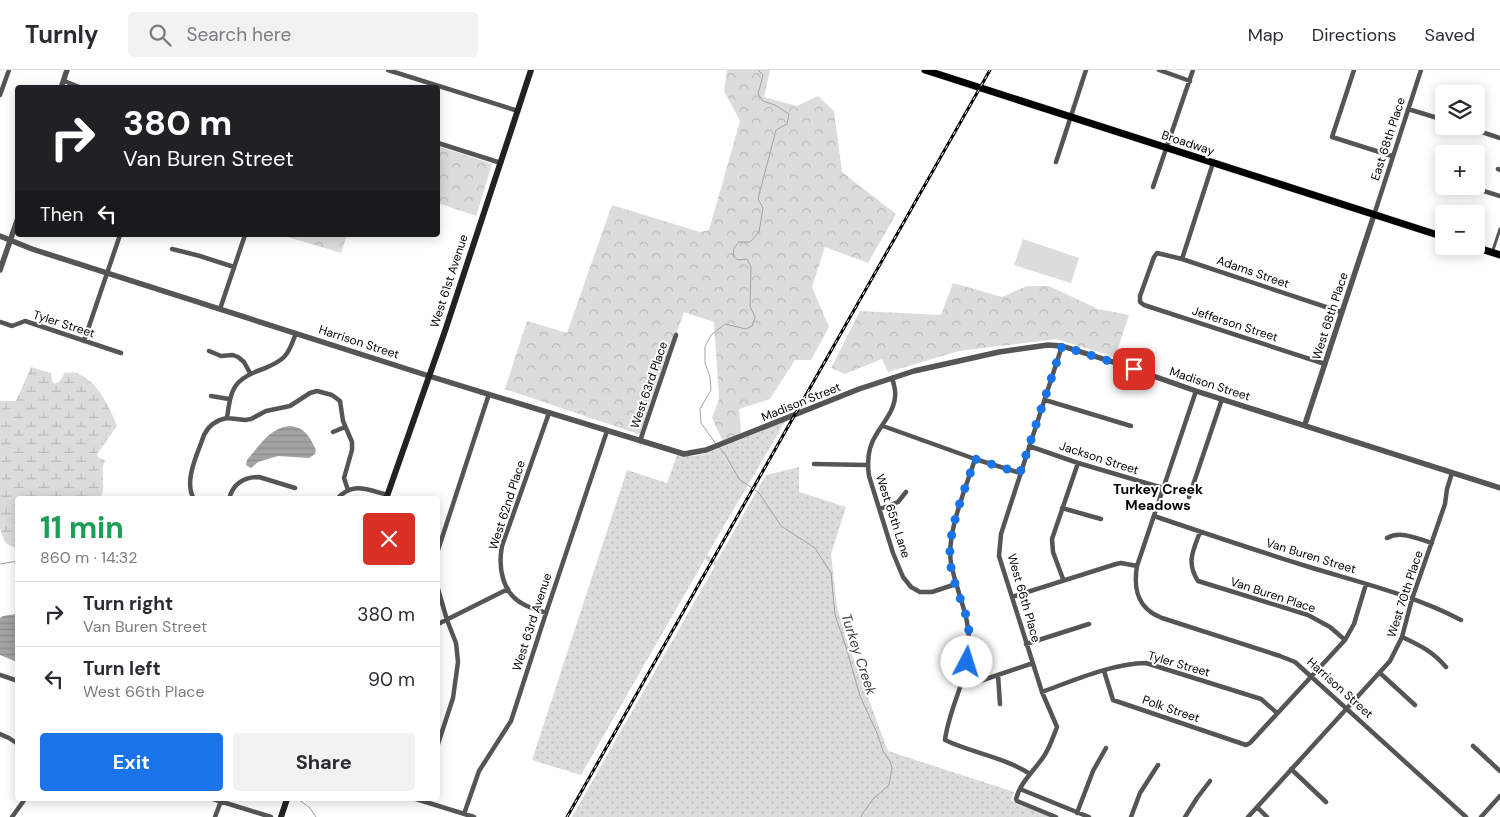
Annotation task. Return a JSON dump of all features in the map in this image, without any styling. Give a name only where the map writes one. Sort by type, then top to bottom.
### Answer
[{"type":"main road","name":"West 61st Avenue","points":[[387,496],[531,70]]},
{"type":"main road","name":"Broadway","points":[[925,70],[1435,234]]},
{"type":"main road","points":[[281,817],[286,801]]},
{"type":"street","points":[[0,95],[9,70]]},
{"type":"street","points":[[62,84],[67,70]]},
{"type":"street","points":[[388,70],[436,85]]},
{"type":"street","points":[[1056,162],[1086,70]]},
{"type":"street","points":[[1159,70],[1190,81]]},
{"type":"street","points":[[1153,187],[1193,70]]},
{"type":"street","points":[[1354,70],[1332,137],[1392,156]]},
{"type":"street","name":"East 68th Place","points":[[1374,214],[1421,70]]},
{"type":"street","points":[[440,86],[518,111]]},
{"type":"street","points":[[1408,109],[1435,117]]},
{"type":"street","points":[[1485,133],[1500,138]]},
{"type":"street","points":[[440,144],[501,163]]},
{"type":"street","points":[[1182,259],[1213,163]]},
{"type":"street","points":[[1485,191],[1500,196]]},
{"type":"street","name":"West 68th Place","points":[[1305,424],[1374,214]]},
{"type":"street","points":[[0,270],[15,226]]},
{"type":"street","points":[[1496,254],[1500,229]]},
{"type":"street","name":"Harrison Street","points":[[0,236],[32,249],[429,376],[640,441],[684,454],[714,448]]},
{"type":"street","points":[[84,342],[119,237]]},
{"type":"street","points":[[220,308],[243,237]]},
{"type":"street","points":[[172,249],[234,267]]},
{"type":"street","name":"Adams Street","points":[[1140,302],[1140,296],[1157,253],[1182,259],[1341,312]]},
{"type":"street","name":"Jefferson Street","points":[[1140,302],[1144,305],[1325,364]]},
{"type":"street","name":"Tyler Street","points":[[0,322],[12,326],[25,321],[121,353]]},
{"type":"street","points":[[227,418],[230,399],[238,382],[250,373],[270,366],[283,358],[296,333]]},
{"type":"street","name":"West 63rd Place","points":[[640,441],[676,335]]},
{"type":"street","name":"Madison Street","points":[[714,448],[811,408],[914,371],[999,352],[1048,344],[1062,346],[1500,488]]},
{"type":"street","name":"West 66th Place","points":[[1020,789],[1044,757],[1057,727],[1042,692],[1000,561],[1001,534],[1062,346]]},
{"type":"street","points":[[209,351],[222,356],[233,355],[238,357],[244,362],[250,373]]},
{"type":"street","name":"West 65th Lane","points":[[892,378],[895,398],[891,412],[875,436],[870,448],[867,465],[869,476],[903,578],[911,587],[920,592],[932,592],[956,584]]},
{"type":"street","points":[[1012,597],[1116,564],[1137,566],[1196,390]]},
{"type":"street","points":[[193,496],[189,482],[204,435],[214,422],[227,418],[251,420],[266,411],[290,406],[310,393],[318,391],[332,395],[340,401],[345,427],[351,438],[352,446],[344,478],[348,490]]},
{"type":"street","points":[[440,544],[490,394]]},
{"type":"street","points":[[211,396],[230,399]]},
{"type":"street","points":[[340,401],[345,399]]},
{"type":"street","points":[[1189,497],[1222,399]]},
{"type":"street","points":[[1045,400],[1131,426]]},
{"type":"street","name":"West 62nd Place","points":[[508,589],[502,576],[500,560],[502,546],[549,413]]},
{"type":"street","points":[[883,426],[1020,473]]},
{"type":"street","points":[[333,432],[345,427]]},
{"type":"street","name":"West 63rd Avenue","points":[[464,814],[479,771],[511,721],[607,431]]},
{"type":"street","name":"Jackson Street","points":[[1029,446],[1078,463],[1163,488]]},
{"type":"street","points":[[975,459],[953,529],[950,560],[968,624],[967,662],[944,740],[1018,766],[1030,774]]},
{"type":"street","points":[[1064,579],[1053,552],[1052,539],[1078,463]]},
{"type":"street","points":[[814,464],[867,465]]},
{"type":"street","name":"West 70th Place","points":[[1248,817],[1390,660],[1402,637],[1412,599],[1445,504],[1452,473]]},
{"type":"street","points":[[230,496],[232,490],[243,480],[253,477],[259,477],[295,488]]},
{"type":"street","points":[[341,496],[348,490],[358,488],[384,496]]},
{"type":"street","points":[[880,510],[898,502],[906,492]]},
{"type":"street","points":[[1062,508],[1101,519]]},
{"type":"street","name":"Van Buren Street","points":[[1154,516],[1412,599],[1444,611],[1461,620]]},
{"type":"street","name":"Van Buren Place","points":[[1200,532],[1191,556],[1191,564],[1198,581],[1308,615],[1330,627],[1345,640]]},
{"type":"street","points":[[1387,538],[1394,534],[1406,535],[1432,543]]},
{"type":"street","name":"Harrison Street","points":[[1137,566],[1136,585],[1138,595],[1146,609],[1162,618],[1295,662],[1466,817]]},
{"type":"street","points":[[1277,713],[1345,640],[1354,624],[1366,584]]},
{"type":"street","points":[[440,623],[508,589],[513,597],[523,604],[546,613]]},
{"type":"street","points":[[440,596],[456,643],[458,662],[453,698],[440,738]]},
{"type":"street","points":[[1026,644],[1090,624]]},
{"type":"street","points":[[1402,637],[1424,647],[1446,667]]},
{"type":"street","points":[[963,678],[980,681],[1033,663]]},
{"type":"street","name":"Tyler Street","points":[[1042,692],[1104,671],[1135,663],[1146,663],[1261,699],[1277,713]]},
{"type":"street","name":"Polk Street","points":[[1104,671],[1114,700],[1246,745],[1277,713]]},
{"type":"street","points":[[1380,673],[1415,706]]},
{"type":"street","points":[[0,675],[15,680]]},
{"type":"street","points":[[998,676],[1000,704]]},
{"type":"street","points":[[0,734],[15,742]]},
{"type":"street","points":[[1473,746],[1500,771]]},
{"type":"street","points":[[1077,813],[1093,771],[1106,748]]},
{"type":"street","points":[[1131,817],[1140,793],[1158,765]]},
{"type":"street","points":[[1291,769],[1326,802]]},
{"type":"street","points":[[1185,817],[1210,781]]},
{"type":"street","points":[[1056,817],[1017,801],[1020,789],[1089,817]]},
{"type":"street","points":[[1481,817],[1500,796]]},
{"type":"street","points":[[12,817],[23,801]]},
{"type":"street","points":[[216,817],[221,801],[271,817]]},
{"type":"street","points":[[424,801],[474,817]]},
{"type":"street","points":[[1257,807],[1267,817]]},
{"type":"green space","points":[[727,70],[770,70],[764,97],[797,106],[818,96],[834,111],[842,172],[896,214],[868,263],[825,247],[812,287],[829,327],[811,360],[795,360],[770,399],[739,409],[741,433],[724,444],[712,418],[719,399],[714,322],[684,312],[641,435],[505,389],[527,321],[567,333],[612,205],[700,232],[709,230],[740,121],[724,91]]},
{"type":"green space","points":[[440,147],[492,164],[476,216],[440,204]]},
{"type":"green space","points":[[288,237],[346,237],[341,253]]},
{"type":"green space","points":[[1023,239],[1079,258],[1071,283],[1014,265]]},
{"type":"green space","points":[[953,283],[1002,297],[1027,286],[1049,286],[1098,309],[1129,315],[1115,357],[1056,339],[959,351],[888,372],[882,359],[845,374],[831,368],[860,311],[941,315]]},
{"type":"green space","points":[[31,367],[51,373],[54,384],[61,380],[64,373],[74,373],[83,376],[96,387],[117,426],[97,454],[98,457],[105,460],[101,496],[15,496],[15,547],[10,546],[5,541],[0,528],[0,401],[16,401]]},
{"type":"green space","points":[[786,420],[707,555],[717,561],[766,475],[799,467],[799,492],[846,507],[831,554],[837,607],[846,639],[888,751],[1014,792],[1011,801],[1051,817],[572,817],[715,566],[705,559],[581,775],[532,760],[627,470],[667,483],[677,455],[702,455]]},
{"type":"shaded area","points":[[282,427],[299,428],[306,434],[312,441],[316,450],[315,454],[309,458],[278,456],[258,462],[251,468],[246,465],[247,460],[265,438]]},
{"type":"shaded area","points":[[15,614],[15,661],[0,655],[0,618]]},
{"type":"waterway","name":"Turkey Creek","points":[[716,444],[701,423],[700,409],[711,390],[710,377],[705,363],[705,347],[711,335],[725,324],[746,329],[752,326],[755,317],[750,306],[751,267],[747,259],[738,260],[733,256],[734,248],[739,242],[750,242],[759,232],[763,208],[758,199],[776,130],[787,124],[789,114],[775,105],[763,101],[758,94],[763,75],[758,70]]},
{"type":"waterway","name":"Turkey Creek","points":[[719,447],[739,479],[759,493],[781,526],[815,548],[831,573],[835,615],[860,696],[892,768],[889,785],[873,799],[861,817]]},
{"type":"waterway","points":[[0,564],[15,562]]},
{"type":"waterway","points":[[301,801],[310,808],[316,817]]},
{"type":"railway","points":[[567,817],[990,70]]},
{"type":"district","name":"Turkey Creek Meadows","points":[[1158,498]]},
{"type":"route","points":[[967,662],[969,648],[968,624],[950,560],[953,529],[975,459],[1020,473],[1062,346],[1134,369]]}]
